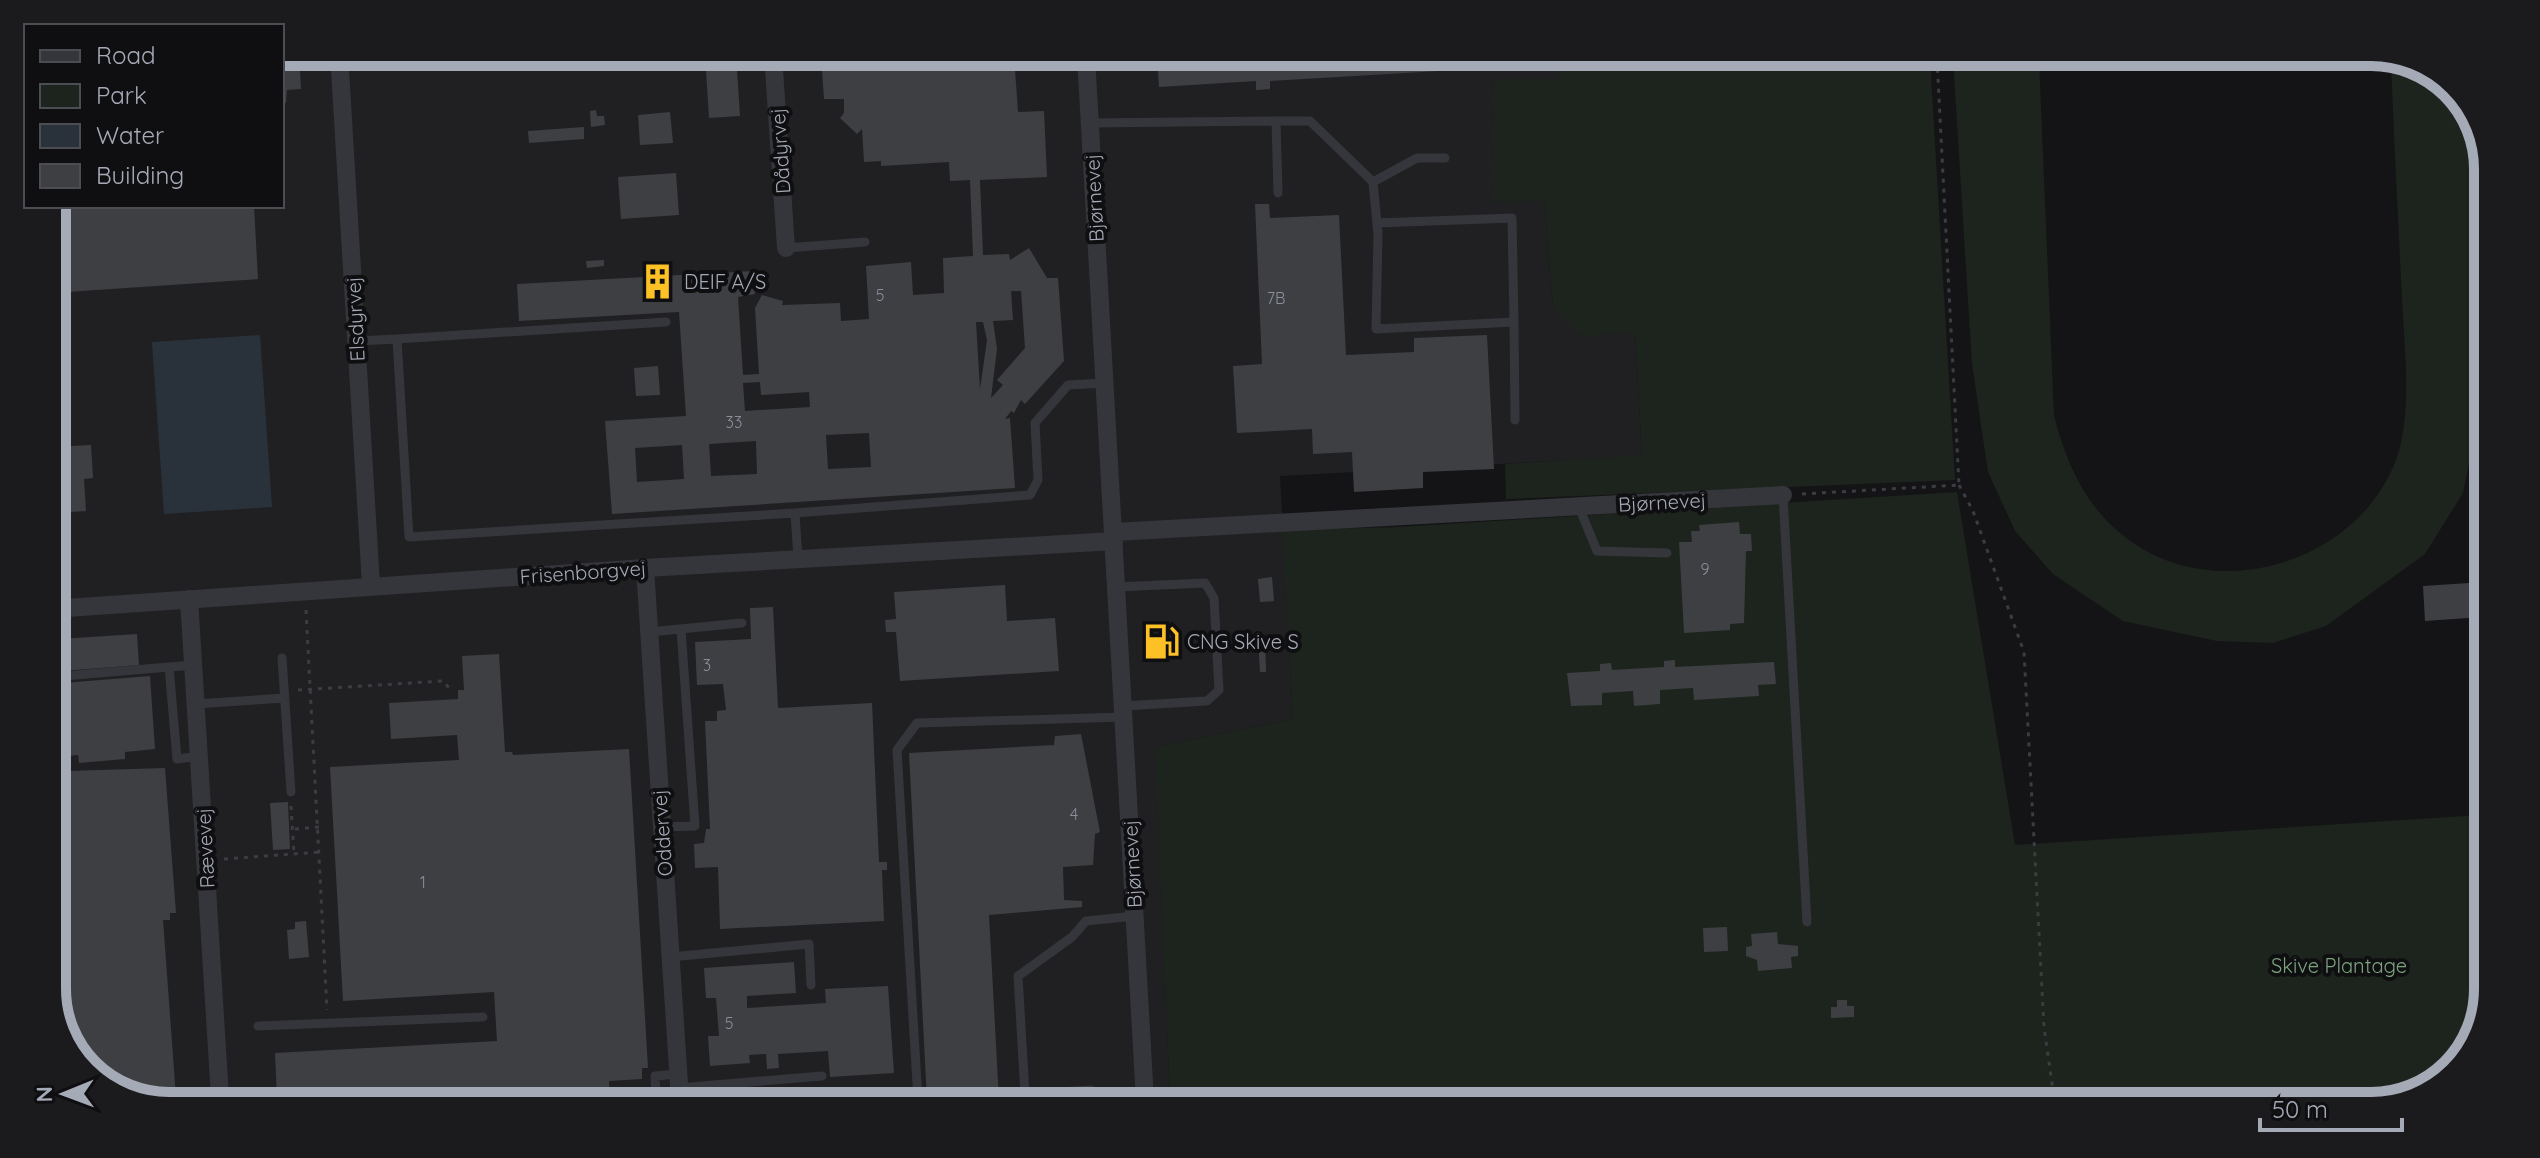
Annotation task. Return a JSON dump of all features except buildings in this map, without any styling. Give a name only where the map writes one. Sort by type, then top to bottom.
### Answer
[{"type":"street","name":"Elsdyrvej","points":[[340,66],[371,585]]},
{"type":"street","name":"Dådyrvej","points":[[774,66],[786,248]]},
{"type":"street","name":"Bjørnevej","points":[[1086,66],[1145,1092]]},
{"type":"street","name":"Bjørnevej","points":[[1114,536],[1783,495]]},
{"type":"street","name":"Frisenborgvej","points":[[66,608],[1114,536]]},
{"type":"street","name":"Oddervej","points":[[645,568],[679,1087]]},
{"type":"street","name":"Rævevej","points":[[189,599],[220,1092]]},
{"type":"lane","points":[[1276,121],[1278,193]]},
{"type":"lane","points":[[1089,123],[1310,121],[1373,182],[1377,223],[1376,329],[1514,322]]},
{"type":"lane","points":[[1373,182],[1417,158],[1445,158]]},
{"type":"lane","points":[[1377,223],[1512,218],[1515,420]]},
{"type":"lane","points":[[786,248],[865,242]]},
{"type":"lane","points":[[357,341],[666,322]]},
{"type":"lane","points":[[397,339],[409,537],[1030,495],[1038,480],[1035,423],[1068,385],[1104,383]]},
{"type":"lane","points":[[1783,495],[1807,922]]},
{"type":"lane","points":[[1579,507],[1597,551],[1667,553]]},
{"type":"lane","points":[[795,513],[798,559]]},
{"type":"lane","points":[[918,1092],[897,750],[917,723],[1123,712],[1207,701],[1219,690],[1214,598],[1205,583],[1116,587]]},
{"type":"lane","points":[[649,632],[742,623]]},
{"type":"lane","points":[[662,827],[695,826],[681,629]]},
{"type":"lane","points":[[282,658],[291,792]]},
{"type":"lane","points":[[66,676],[194,665]]},
{"type":"lane","points":[[169,667],[177,759],[200,756]]},
{"type":"lane","points":[[196,704],[284,695]]},
{"type":"lane","points":[[1025,1092],[1018,976],[1072,937],[1086,921],[1135,916]]},
{"type":"lane","points":[[670,957],[809,944],[811,985]]},
{"type":"lane","points":[[258,1026],[483,1017]]},
{"type":"lane","points":[[656,1092],[655,1076],[679,1087],[822,1076]]},
{"type":"lane","points":[[1058,1092],[1091,1090]]},
{"type":"path","points":[[1937,66],[1959,485],[1973,511],[2024,652],[2044,1027],[2053,1092]]},
{"type":"path","points":[[1783,495],[1959,485]]},
{"type":"path","points":[[304,590],[313,689],[328,1023]]},
{"type":"path","points":[[284,695],[313,689],[443,681],[450,689]]},
{"type":"path","points":[[291,792],[294,854]]},
{"type":"path","points":[[293,829],[319,827]]},
{"type":"path","points":[[206,860],[320,852]]},
{"type":"shaded area","points":[[284,66],[1561,66],[1560,79],[1494,202],[1544,200],[1553,307],[1635,331],[1642,456],[1280,476],[1293,719],[1156,747],[1170,1092],[169,1092],[129,1084],[104,1069],[104,1054],[89,1054],[83,1046],[71,1022],[66,996],[66,208],[284,208]]},
{"type":"green space","points":[[1561,66],[1930,66],[1955,480],[1506,499],[1505,464],[1642,455],[1635,332],[1582,336],[1553,307],[1544,201],[1493,202],[1494,79],[1559,79]]},
{"type":"green space","points":[[1953,66],[2039,66],[2054,416],[2065,453],[2081,486],[2103,517],[2117,530],[2132,542],[2169,561],[2209,570],[2251,569],[2291,560],[2329,541],[2361,515],[2386,482],[2401,443],[2406,389],[2391,68],[2411,74],[2439,91],[2463,123],[2474,162],[2474,439],[2463,493],[2425,554],[2326,626],[2273,643],[2217,641],[2123,621],[2053,574],[2015,531],[1988,472],[1972,364]]},
{"type":"green space","name":"Skive Plantage","points":[[1957,492],[2015,845],[2474,815],[2474,989],[2466,1029],[2449,1057],[2428,1075],[2404,1087],[2371,1092],[1170,1092],[1155,747],[1293,719],[1282,530],[1399,527]]},
{"type":"water","points":[[260,335],[272,507],[164,514],[152,342]]},
{"type":"place","name":"DEIF A/S","points":[[658,281]]},
{"type":"place","name":"CNG Skive S","points":[[1161,641]]}]
